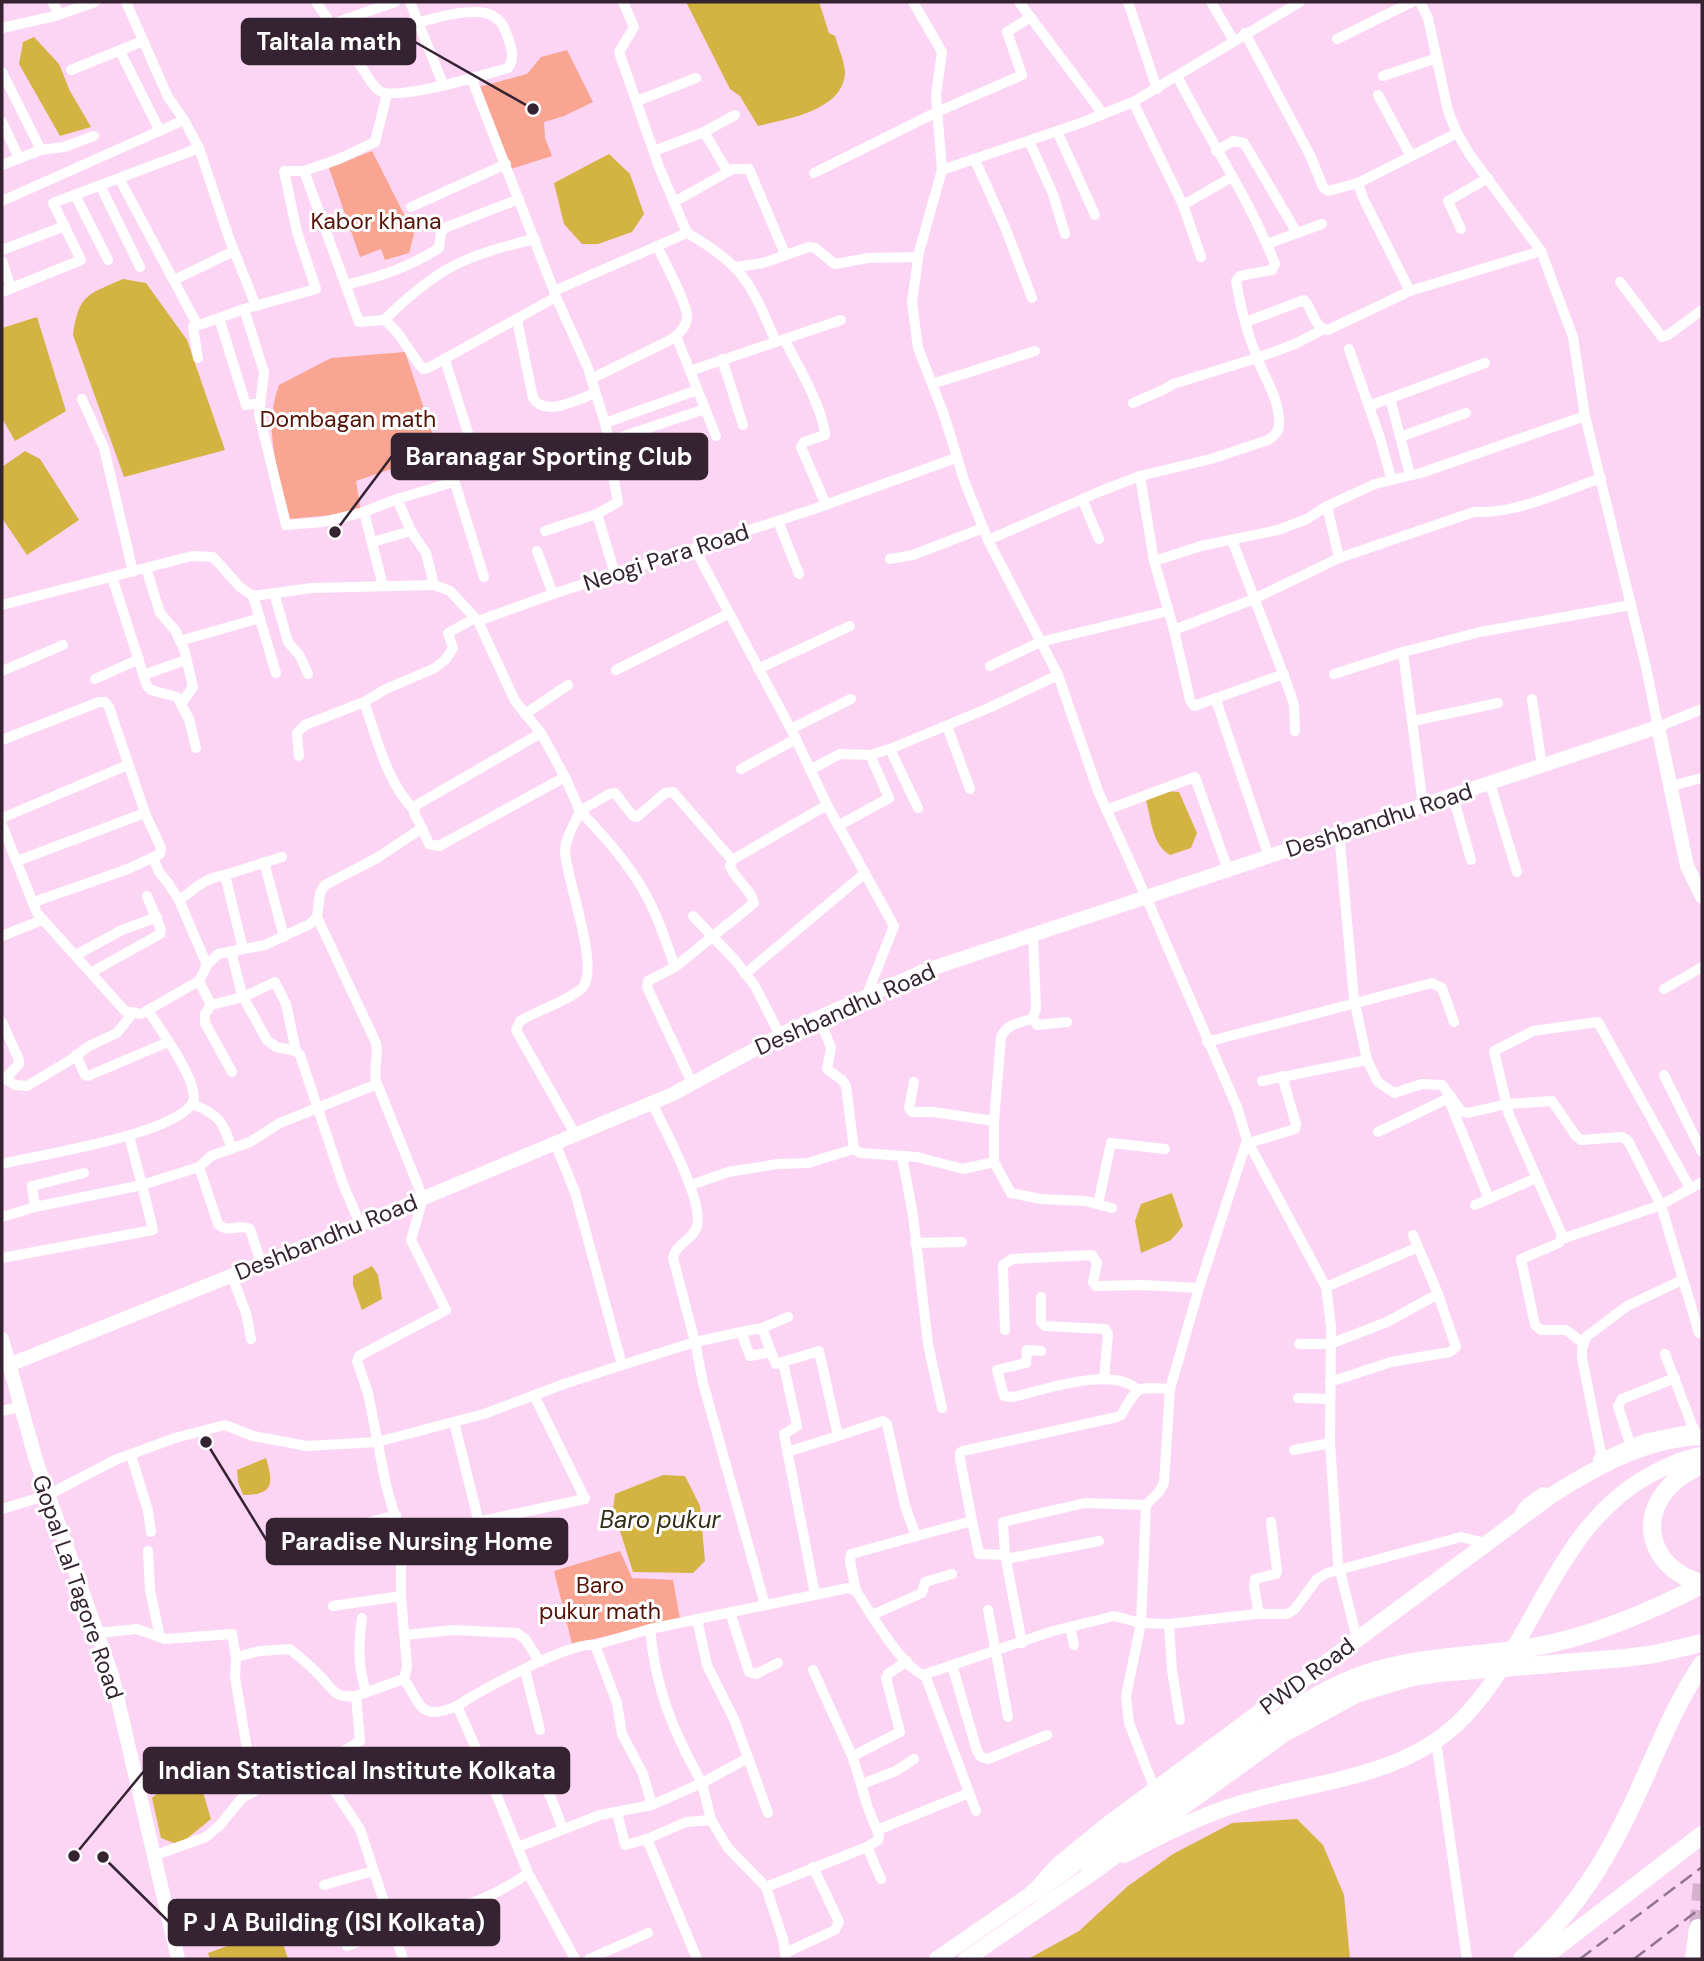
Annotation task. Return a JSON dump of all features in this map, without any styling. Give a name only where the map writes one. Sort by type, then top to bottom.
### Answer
[{"type":"highway","points":[[1702,1465],[1676,1480],[1662,1495],[1654,1513],[1652,1531],[1656,1548],[1665,1563],[1690,1580],[1702,1584]]},
{"type":"highway","points":[[1090,1873],[1284,1733],[1343,1682],[1397,1665],[1566,1640],[1623,1621],[1702,1584]]},
{"type":"highway","points":[[1033,1893],[1254,1736],[1321,1703],[1412,1677],[1625,1658],[1702,1643]]},
{"type":"highway","points":[[1522,1959],[1560,1922],[1600,1866],[1629,1811],[1678,1703],[1702,1664]]},
{"type":"highway","points":[[1541,1959],[1702,1835]]},
{"type":"highway","points":[[1694,1959],[1699,1928]]},
{"type":"main road","name":"PWD Road","points":[[937,1959],[1033,1893],[1058,1864],[1552,1495],[1602,1461],[1697,1434]]},
{"type":"main road","points":[[966,1959],[1090,1873],[1179,1827],[1222,1809],[1362,1774],[1415,1754],[1436,1741],[1464,1718],[1490,1687],[1572,1548],[1604,1508],[1621,1493],[1658,1471],[1702,1455]]},
{"type":"street","points":[[52,2],[60,14]]},
{"type":"street","points":[[2,28],[60,14],[95,2]]},
{"type":"street","points":[[126,2],[167,97],[200,148],[234,251],[256,306]]},
{"type":"street","points":[[316,2],[332,24],[347,47],[377,89],[387,94],[401,94],[508,68],[513,61],[503,24],[489,14],[450,14],[347,47]]},
{"type":"street","points":[[332,24],[395,2]]},
{"type":"street","points":[[410,2],[443,84]]},
{"type":"street","points":[[623,2],[634,27],[620,52],[654,151],[687,233],[713,248],[736,267],[753,290],[820,414],[825,435],[804,442],[801,447],[826,505]]},
{"type":"street","points":[[913,2],[942,52],[936,95],[942,170],[918,257],[912,302],[918,348],[983,528],[1058,675],[1106,810],[1237,1107],[1248,1142],[1326,1287],[1332,1326],[1330,1443],[1339,1571],[1357,1639]]},
{"type":"street","points":[[1019,2],[1103,114]]},
{"type":"street","points":[[1128,2],[1157,89]]},
{"type":"street","points":[[1212,2],[1234,41]]},
{"type":"street","points":[[942,170],[1133,102],[1300,2]]},
{"type":"street","points":[[1337,39],[1412,2]]},
{"type":"street","points":[[1420,2],[1428,18],[1448,111],[1457,133],[1541,251],[1573,337],[1585,416],[1631,605],[1687,866],[1702,897]]},
{"type":"street","points":[[814,173],[937,112],[1023,75],[1007,32],[1031,17]]},
{"type":"street","points":[[1245,33],[1310,155],[1323,187],[1328,191],[1358,183],[1457,133]]},
{"type":"street","points":[[71,70],[143,41]]},
{"type":"street","points":[[120,51],[160,131]]},
{"type":"street","points":[[1383,76],[1437,58]]},
{"type":"street","points":[[2,72],[41,150]]},
{"type":"street","points":[[988,540],[1140,477],[1211,459],[1268,440],[1275,435],[1279,422],[1275,398],[1256,358],[1236,281],[1240,276],[1274,267],[1267,244],[1233,177],[1216,151],[1177,76]]},
{"type":"street","points":[[471,77],[591,379],[609,441],[609,456],[618,502],[597,514],[545,531]]},
{"type":"street","points":[[637,101],[696,78]]},
{"type":"street","points":[[198,358],[192,330],[197,324],[316,289],[297,232],[284,171],[304,171],[339,159],[375,142],[387,94]]},
{"type":"street","points":[[1378,95],[1411,156]]},
{"type":"street","points":[[1133,102],[1183,205],[1201,257]]},
{"type":"street","points":[[654,151],[704,132],[735,115]]},
{"type":"street","points":[[2,201],[184,120]]},
{"type":"street","points":[[2,122],[19,158]]},
{"type":"street","points":[[1057,131],[1095,215]]},
{"type":"street","points":[[704,132],[728,172]]},
{"type":"street","points":[[2,165],[41,150],[64,147],[94,136]]},
{"type":"street","points":[[1028,141],[1054,194],[1065,234]]},
{"type":"street","points":[[1216,151],[1233,141],[1244,143],[1297,233]]},
{"type":"street","points":[[2,261],[6,290],[81,260],[53,203],[200,148]]},
{"type":"street","points":[[975,160],[1005,227],[1032,298]]},
{"type":"street","points":[[411,207],[506,164]]},
{"type":"street","points":[[674,202],[733,169],[749,169],[785,254]]},
{"type":"street","points":[[304,171],[359,322],[384,320],[411,294],[440,272],[482,253],[535,239]]},
{"type":"street","points":[[1183,205],[1233,177]]},
{"type":"street","points":[[119,178],[197,324]]},
{"type":"street","points":[[1461,229],[1448,201],[1488,178]]},
{"type":"street","points":[[1358,183],[1410,291]]},
{"type":"street","points":[[100,186],[140,267]]},
{"type":"street","points":[[75,195],[108,260]]},
{"type":"street","points":[[346,285],[413,264],[439,247],[441,232],[447,227],[519,199]]},
{"type":"street","points":[[1267,244],[1322,224]]},
{"type":"street","points":[[2,250],[65,226]]},
{"type":"street","points":[[384,320],[405,342],[423,369],[445,360],[517,320],[555,294],[687,233]]},
{"type":"street","points":[[591,379],[676,336],[686,323],[688,316],[657,246]]},
{"type":"street","points":[[736,267],[762,263],[809,247],[815,248],[830,261],[842,265],[867,258],[918,257]]},
{"type":"street","points":[[174,280],[234,251]]},
{"type":"street","points":[[1132,403],[1173,384],[1295,344],[1410,291],[1541,251]]},
{"type":"street","points":[[1620,282],[1662,337],[1702,310]]},
{"type":"street","points":[[1246,322],[1304,300],[1322,330]]},
{"type":"street","points":[[244,309],[264,372],[260,414],[286,524],[323,522],[365,512],[454,482]]},
{"type":"street","points":[[219,318],[246,405],[261,403]]},
{"type":"street","points":[[517,320],[533,398],[537,405],[543,408],[554,407],[595,393]]},
{"type":"street","points":[[690,370],[841,320]]},
{"type":"street","points":[[676,336],[716,436]]},
{"type":"street","points":[[1349,349],[1391,478]]},
{"type":"street","points":[[932,384],[1035,351]]},
{"type":"street","points":[[722,359],[743,425]]},
{"type":"street","points":[[445,360],[481,474]]},
{"type":"street","points":[[1369,405],[1485,363]]},
{"type":"street","points":[[605,423],[697,390]]},
{"type":"street","points":[[1390,398],[1410,475]]},
{"type":"street","points":[[82,399],[104,448],[133,572]]},
{"type":"street","points":[[609,441],[705,409]]},
{"type":"street","points":[[1400,437],[1466,413]]},
{"type":"street","points":[[1154,561],[1201,546],[1278,530],[1307,519],[1327,506],[1391,478],[1421,473],[1585,416]]},
{"type":"street","name":"Neogi Para Road","points":[[364,702],[438,666],[452,653],[448,633],[476,619],[778,522],[956,458]]},
{"type":"street","points":[[449,464],[484,577]]},
{"type":"street","points":[[1140,477],[1154,561],[1192,703],[1198,706],[1284,674]]},
{"type":"street","points":[[1174,630],[1254,599],[1339,558],[1474,512],[1489,513],[1515,508],[1601,478]]},
{"type":"street","points":[[397,499],[411,531],[426,553],[435,585]]},
{"type":"street","points":[[1082,499],[1099,540]]},
{"type":"street","points":[[1327,506],[1339,558]]},
{"type":"street","points":[[365,512],[383,586]]},
{"type":"street","points":[[597,514],[615,574]]},
{"type":"street","points":[[778,522],[799,574]]},
{"type":"street","points":[[890,559],[913,555],[983,528]]},
{"type":"street","points":[[373,542],[411,531]]},
{"type":"street","points":[[1232,540],[1284,674],[1294,705],[1296,731]]},
{"type":"street","points":[[695,549],[794,734],[838,826],[894,926],[866,997]]},
{"type":"street","points":[[537,551],[553,594]]},
{"type":"street","points":[[2,605],[192,556],[213,557],[240,587],[253,596],[276,673]]},
{"type":"street","points":[[146,569],[160,613],[175,630],[186,660],[193,687],[181,704]]},
{"type":"street","points":[[112,577],[147,686],[151,690],[177,697],[188,719],[196,748]]},
{"type":"street","points":[[253,596],[312,588],[383,586],[435,585],[450,591],[476,619],[506,684],[525,715],[541,733],[580,811],[612,843],[625,861],[653,908],[675,967]]},
{"type":"street","points":[[274,593],[288,642],[300,656],[308,674]]},
{"type":"street","points":[[1334,674],[1480,632],[1631,605]]},
{"type":"street","points":[[990,666],[1040,642],[1168,611]]},
{"type":"street","points":[[616,670],[728,614]]},
{"type":"street","points":[[180,641],[260,618]]},
{"type":"street","points":[[758,669],[850,626]]},
{"type":"street","points":[[2,671],[63,645]]},
{"type":"street","points":[[1403,652],[1423,805]]},
{"type":"street","points":[[95,679],[139,659]]},
{"type":"street","points":[[143,675],[186,660]]},
{"type":"street","points":[[810,770],[840,754],[870,755],[890,749],[1018,695],[1058,675]]},
{"type":"street","points":[[525,715],[568,685]]},
{"type":"street","points":[[741,769],[851,699]]},
{"type":"street","points":[[1532,699],[1542,765]]},
{"type":"street","points":[[1216,700],[1269,857]]},
{"type":"street","points":[[2,740],[102,701],[108,707],[145,813],[161,848],[160,854],[153,857],[34,902]]},
{"type":"street","points":[[299,756],[297,733],[305,725],[364,702],[389,773],[401,796],[414,810],[429,844],[439,846],[565,777]]},
{"type":"street","points":[[1413,721],[1498,703]]},
{"type":"street","name":"Deshbandhu Road","points":[[9,1365],[360,1224],[652,1102],[780,1035],[924,971],[1658,727],[1702,709]]},
{"type":"street","points":[[947,726],[970,789]]},
{"type":"street","points":[[414,810],[415,806],[541,733]]},
{"type":"street","points":[[890,749],[918,808]]},
{"type":"street","points":[[838,826],[889,798],[870,755]]},
{"type":"street","points":[[2,818],[128,765]]},
{"type":"street","points":[[1106,810],[1195,776],[1228,870]]},
{"type":"street","points":[[1671,786],[1702,778]]},
{"type":"street","points":[[1490,783],[1517,872]]},
{"type":"street","points":[[575,1133],[516,1030],[520,1021],[577,992],[588,980],[589,970],[582,930],[565,850],[580,811],[615,793],[633,816],[637,817],[664,793],[673,792],[732,860]]},
{"type":"street","points":[[1453,796],[1471,860]]},
{"type":"street","points":[[692,1083],[646,987],[648,981],[675,967],[754,903],[753,897],[733,873],[730,866],[732,860],[827,805]]},
{"type":"street","points":[[17,861],[145,813]]},
{"type":"street","points":[[2,825],[42,920],[125,1011],[141,1014],[199,981],[207,965],[218,954],[265,945],[310,924],[317,917]]},
{"type":"street","points":[[422,828],[377,858],[325,885],[320,893],[317,917],[376,1043],[377,1084],[423,1198],[411,1240],[446,1310],[359,1356],[358,1368],[368,1392],[386,1485],[401,1538],[401,1596],[407,1667],[404,1679],[423,1709],[438,1714],[540,1662],[586,1644],[595,1645],[650,1629],[815,1594],[848,1588],[856,1591]]},
{"type":"street","points":[[1339,832],[1355,1004],[1367,1059],[1378,1082],[1387,1090],[1400,1092],[1422,1084],[1442,1085],[1461,1111],[1468,1113],[1507,1104],[1552,1101],[1581,1140],[1622,1137],[1628,1141],[1661,1205],[1699,1333]]},
{"type":"street","points":[[153,857],[159,872],[178,900],[207,965]]},
{"type":"street","points":[[178,900],[197,889],[205,880],[282,857]]},
{"type":"street","points":[[264,862],[284,937]]},
{"type":"street","points":[[745,974],[865,873]]},
{"type":"street","points":[[225,875],[243,949]]},
{"type":"street","points":[[92,972],[160,934],[147,896]]},
{"type":"street","points":[[693,916],[755,986],[780,1035]]},
{"type":"street","points":[[76,955],[122,930],[156,917]]},
{"type":"street","points":[[2,936],[42,920]]},
{"type":"street","points":[[1033,934],[1037,983],[1033,1018],[1037,1025],[1067,1022]]},
{"type":"street","points":[[231,951],[243,997],[271,1044],[296,1051]]},
{"type":"street","points":[[1664,989],[1702,967]]},
{"type":"street","points":[[199,981],[211,1005]]},
{"type":"street","points":[[232,1072],[204,1018],[211,1005],[243,997],[275,982],[288,1012],[296,1051],[304,1064],[343,1184],[360,1224]]},
{"type":"street","points":[[1208,1042],[1417,985],[1437,984],[1445,996],[1454,1022]]},
{"type":"street","points":[[2,1164],[154,1129],[188,1110],[194,1097],[188,1079],[148,1010]]},
{"type":"street","points":[[2,1022],[19,1060],[19,1065],[4,1078],[15,1085],[27,1086],[89,1046],[117,1033],[133,1013]]},
{"type":"street","points":[[819,1017],[831,1048],[827,1069],[846,1086],[854,1149],[860,1153],[917,1157],[963,1170],[994,1162]]},
{"type":"street","points":[[1033,1018],[1016,1022],[1003,1032],[1001,1037],[994,1121],[994,1162],[1011,1193],[1041,1199],[1084,1201],[1112,1208]]},
{"type":"street","points":[[1562,1239],[1509,1115],[1494,1051],[1533,1031],[1598,1022],[1690,1188]]},
{"type":"street","points":[[76,1055],[85,1075],[88,1076],[168,1042]]},
{"type":"street","points":[[1262,1081],[1367,1059]]},
{"type":"street","points":[[1664,1075],[1702,1152]]},
{"type":"street","points":[[1248,1142],[1295,1129],[1296,1124],[1282,1076]]},
{"type":"street","points":[[914,1082],[909,1108],[912,1112],[933,1112],[994,1121]]},
{"type":"street","points":[[2,1217],[35,1207],[142,1185],[200,1167],[211,1156],[232,1149],[318,1107],[377,1084]]},
{"type":"street","points":[[1378,1132],[1450,1098]]},
{"type":"street","points":[[1450,1098],[1489,1199]]},
{"type":"street","points":[[652,1102],[691,1185],[698,1221],[696,1229],[678,1246],[673,1258],[703,1382],[765,1605]]},
{"type":"street","points":[[192,1104],[215,1114],[221,1120],[232,1149]]},
{"type":"street","points":[[2,1258],[153,1230],[129,1136]]},
{"type":"street","points":[[1155,1790],[1129,1723],[1127,1707],[1128,1684],[1141,1623],[1146,1505],[1164,1483],[1170,1389],[1199,1288],[1248,1142]]},
{"type":"street","points":[[555,1143],[575,1192],[622,1365]]},
{"type":"street","points":[[1098,1204],[1111,1143],[1165,1149]]},
{"type":"street","points":[[691,1185],[728,1172],[785,1163],[808,1163],[854,1149]]},
{"type":"street","points":[[902,1157],[928,1344],[942,1408]]},
{"type":"street","points":[[200,1167],[218,1224],[227,1230],[246,1226],[250,1229],[261,1263]]},
{"type":"street","points":[[35,1207],[32,1186],[84,1173]]},
{"type":"street","points":[[1475,1205],[1536,1178]]},
{"type":"street","points":[[1583,1343],[1566,1330],[1541,1330],[1535,1325],[1520,1262],[1523,1256],[1559,1243],[1562,1239],[1661,1205],[1702,1182]]},
{"type":"street","points":[[1330,1382],[1391,1362],[1454,1350],[1456,1342],[1413,1235]]},
{"type":"street","points":[[915,1243],[962,1242]]},
{"type":"street","points":[[1326,1287],[1418,1247]]},
{"type":"street","points":[[1005,1330],[1003,1265],[1012,1259],[1092,1255],[1097,1263],[1093,1282],[1096,1286],[1199,1288]]},
{"type":"street","points":[[231,1274],[246,1312],[251,1339]]},
{"type":"street","points":[[1665,1354],[1697,1434],[1663,1434],[1630,1444],[1602,1461],[1582,1358],[1583,1343],[1586,1337],[1627,1306],[1682,1280]]},
{"type":"street","points":[[1298,1344],[1330,1344],[1387,1322],[1438,1294]]},
{"type":"street","points":[[1041,1297],[1043,1325],[1105,1329],[1108,1334],[1104,1379]]},
{"type":"street","points":[[2,1509],[48,1495],[115,1460],[175,1438],[225,1425],[253,1436],[307,1446],[377,1442],[484,1414],[622,1365],[695,1342],[762,1328],[788,1317]]},
{"type":"street","points":[[762,1328],[775,1363],[783,1363],[815,1352],[821,1354],[838,1436]]},
{"type":"street","points":[[741,1332],[750,1356],[771,1352]]},
{"type":"street","name":"Gopal Lal Tagore Road","points":[[2,1339],[48,1495],[112,1675],[178,1959]]},
{"type":"street","points":[[1041,1350],[1027,1350],[1026,1363],[997,1370],[1003,1396],[1013,1397],[1104,1379],[1128,1382],[1138,1390]]},
{"type":"street","points":[[783,1363],[797,1426],[784,1434],[815,1594]]},
{"type":"street","points":[[1630,1444],[1619,1402],[1675,1378]]},
{"type":"street","points":[[1099,1541],[1005,1557],[982,1556],[979,1554],[960,1453],[1116,1417],[1121,1415],[1138,1390],[1170,1389]]},
{"type":"street","points":[[401,1538],[585,1499],[534,1395]]},
{"type":"street","points":[[1298,1398],[1329,1399]]},
{"type":"street","points":[[2,1411],[20,1407]]},
{"type":"street","points":[[454,1422],[479,1523]]},
{"type":"street","points":[[787,1452],[883,1422],[887,1424],[905,1506],[916,1536]]},
{"type":"street","points":[[1294,1450],[1330,1443]]},
{"type":"street","points":[[131,1455],[148,1511],[151,1532]]},
{"type":"street","points":[[1022,1643],[1005,1557],[1002,1525],[1006,1520],[1085,1503],[1146,1505]]},
{"type":"street","points":[[340,1530],[396,1515]]},
{"type":"street","points":[[972,1521],[851,1554],[856,1591],[884,1634],[919,1674],[925,1675],[1039,1636],[1114,1616],[1141,1623],[1169,1624],[1259,1614],[1287,1614],[1294,1610],[1317,1579],[1327,1573],[1461,1537],[1486,1543]]},
{"type":"street","points":[[1259,1614],[1255,1579],[1276,1574],[1277,1571],[1270,1522]]},
{"type":"street","points":[[148,1551],[150,1590],[160,1637]]},
{"type":"street","points":[[872,1615],[922,1593],[925,1582],[952,1574]]},
{"type":"street","points":[[333,1606],[401,1596]]},
{"type":"street","points":[[988,1610],[1008,1717]]},
{"type":"street","points":[[730,1612],[749,1672],[756,1674],[778,1663]]},
{"type":"street","points":[[153,1856],[206,1836],[220,1825],[243,1798],[254,1791],[315,1769],[360,1741],[358,1640],[362,1618]]},
{"type":"street","points":[[698,1619],[707,1665],[734,1719],[768,1813]]},
{"type":"street","points":[[1169,1624],[1172,1670],[1180,1720]]},
{"type":"street","points":[[1070,1628],[1074,1645]]},
{"type":"street","points":[[98,1633],[137,1629],[160,1637],[233,1634],[235,1677],[254,1791]]},
{"type":"street","points":[[650,1629],[659,1690],[680,1741],[702,1783],[711,1820],[729,1848],[766,1886],[783,1939],[785,1956],[835,1930],[839,1922],[813,1867]]},
{"type":"street","points":[[405,1635],[453,1630],[517,1633],[525,1639],[540,1662]]},
{"type":"street","points":[[595,1645],[617,1703],[622,1734],[643,1774],[652,1805]]},
{"type":"street","points":[[236,1657],[260,1651],[290,1649],[320,1676],[331,1691],[344,1697],[404,1679]]},
{"type":"street","points":[[853,1756],[900,1732],[886,1678],[907,1661]]},
{"type":"street","points":[[952,1665],[973,1740],[981,1757],[988,1759],[1047,1735]]},
{"type":"street","points":[[525,1670],[540,1730]]},
{"type":"street","points":[[766,1886],[867,1847],[880,1838],[853,1756],[813,1670]]},
{"type":"street","points":[[925,1675],[976,1811]]},
{"type":"street","points":[[457,1706],[528,1873],[575,1959]]},
{"type":"street","points":[[1436,1741],[1467,1959]]},
{"type":"street","points":[[518,1847],[600,1815],[652,1805],[702,1783],[748,1758]]},
{"type":"street","points":[[862,1784],[896,1771],[914,1759]]},
{"type":"street","points":[[486,1770],[523,1761],[535,1768],[563,1829]]},
{"type":"street","points":[[315,1769],[336,1793],[360,1829],[402,1959]]},
{"type":"street","points":[[877,1829],[969,1793]]},
{"type":"street","points":[[617,1812],[625,1845],[687,1822],[711,1820]]},
{"type":"street","points":[[647,1839],[697,1959]]},
{"type":"street","points":[[867,1847],[881,1879]]},
{"type":"street","points":[[324,1885],[373,1871]]},
{"type":"street","points":[[346,1946],[392,1928],[476,1903],[528,1873]]},
{"type":"street","points":[[589,1959],[648,1933]]},
{"type":"green space","points":[[567,50],[593,102],[544,122],[545,138],[552,156],[511,169],[479,87],[527,74],[541,57]]},
{"type":"green space","name":"Kabor khana","points":[[372,151],[414,234],[409,253],[385,260],[381,249],[360,257],[329,168]]},
{"type":"green space","name":"Dombagan math","points":[[405,352],[439,453],[356,481],[361,512],[290,519],[277,469],[272,435],[274,402],[279,385],[331,358]]},
{"type":"green space","name":"Baro pukur math","points":[[620,1551],[632,1578],[673,1580],[680,1619],[572,1644],[554,1571]]},
{"type":"water","points":[[686,2],[819,2],[829,33],[835,36],[843,59],[845,73],[842,86],[824,105],[797,116],[758,126],[740,96],[730,89]]},
{"type":"water","points":[[34,37],[59,64],[70,91],[91,127],[60,136],[19,64],[23,42]]},
{"type":"water","points":[[609,154],[630,174],[644,214],[632,232],[598,244],[582,244],[564,224],[554,183]]},
{"type":"water","points":[[123,279],[146,283],[187,340],[225,450],[124,477],[73,335],[82,303],[93,293]]},
{"type":"water","points":[[37,317],[66,411],[15,441],[2,418],[2,328]]},
{"type":"water","points":[[25,451],[40,459],[79,520],[27,555],[2,518],[2,467]]},
{"type":"water","points":[[1165,791],[1179,792],[1197,833],[1191,848],[1170,855],[1159,845],[1146,800]]},
{"type":"water","points":[[1172,1193],[1183,1226],[1171,1240],[1141,1253],[1135,1221],[1141,1204]]},
{"type":"water","points":[[372,1266],[378,1275],[382,1299],[362,1310],[353,1285],[353,1276]]},
{"type":"water","points":[[266,1458],[270,1474],[269,1486],[261,1493],[243,1495],[237,1470]]},
{"type":"water","name":"Baro pukur","points":[[663,1475],[685,1476],[700,1506],[705,1561],[693,1573],[633,1572],[613,1509],[615,1494]]},
{"type":"water","points":[[188,1765],[199,1779],[211,1819],[179,1845],[161,1838],[152,1798]]},
{"type":"water","points":[[1297,1819],[1323,1845],[1344,1895],[1350,1959],[1028,1959],[1079,1931],[1128,1886],[1173,1854],[1232,1823]]},
{"type":"water","points":[[278,1928],[288,1959],[210,1959],[208,1953]]},
{"type":"tunnel","points":[[1698,1928],[1702,1884]]},
{"type":"railway","points":[[1580,1959],[1702,1867]]},
{"type":"railway","points":[[1634,1959],[1702,1907]]},
{"type":"place","name":"Taltala math","points":[[533,109]]},
{"type":"place","name":"Baranagar Sporting Club","points":[[335,532]]},
{"type":"place","name":"Paradise Nursing Home","points":[[206,1442]]},
{"type":"place","name":"Indian Statistical Institute Kolkata","points":[[74,1856]]},
{"type":"place","name":"P J A Building (ISI Kolkata)","points":[[103,1857]]}]
